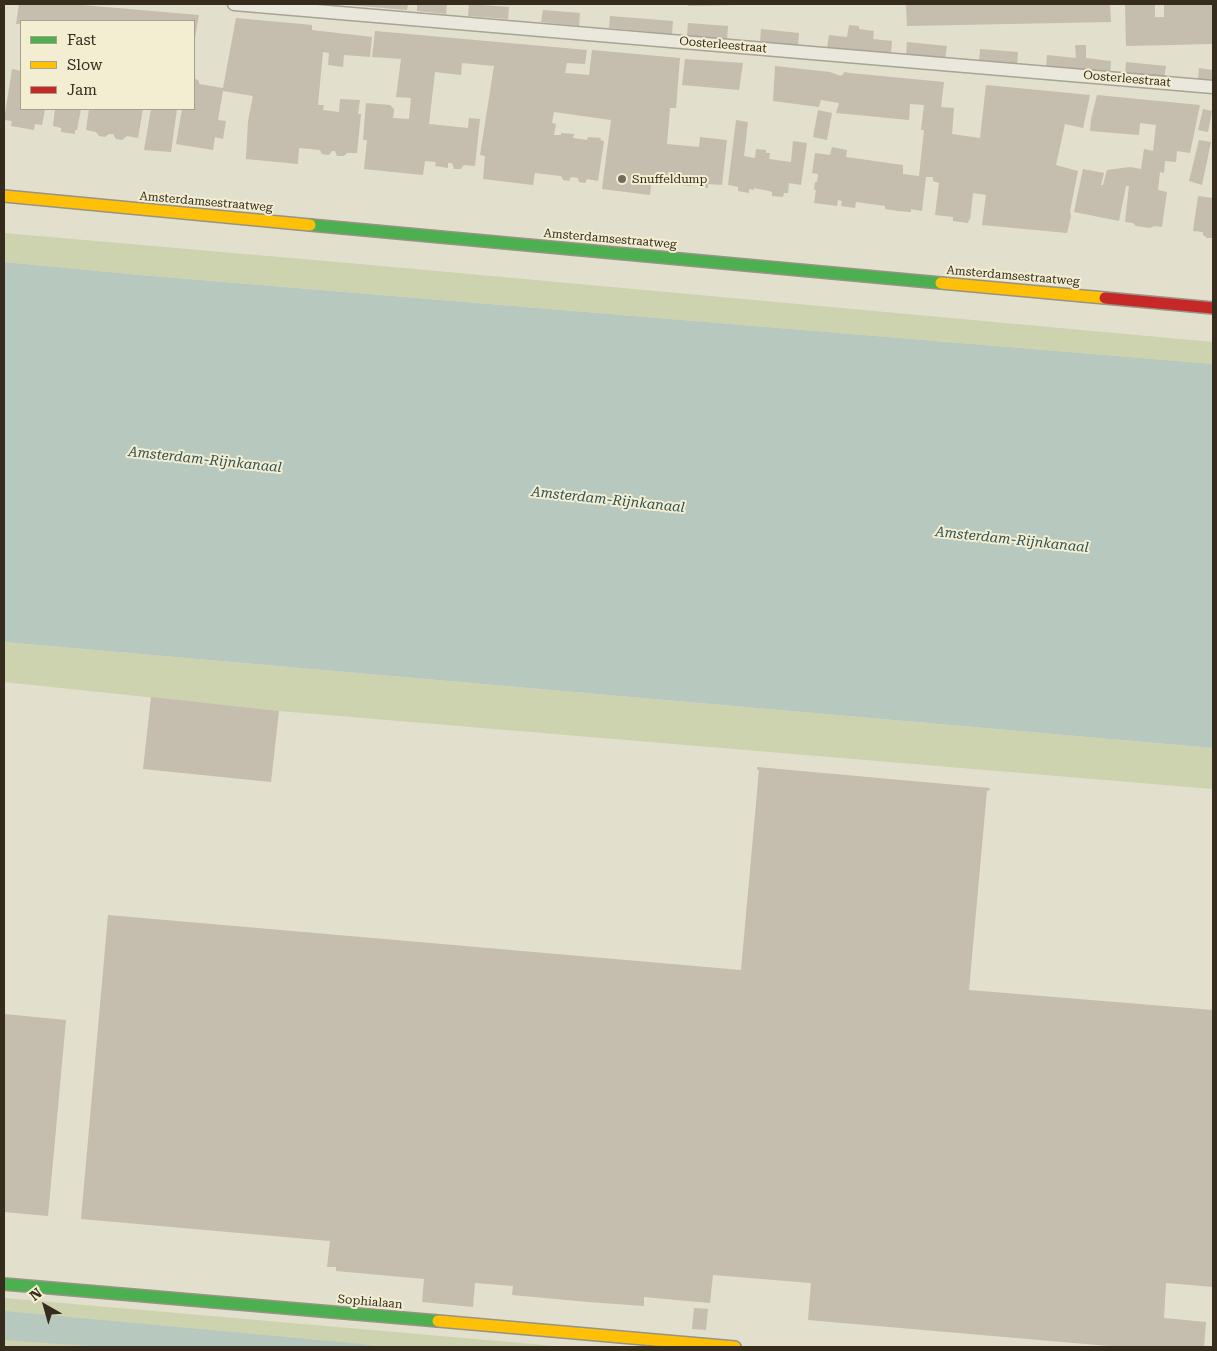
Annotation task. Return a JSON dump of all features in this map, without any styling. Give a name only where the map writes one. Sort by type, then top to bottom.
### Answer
[{"type":"main road","name":"Amsterdamsestraatweg","points":[[4,196],[1213,308]]},
{"type":"main road","name":"Sophialaan","points":[[4,1284],[735,1347]]},
{"type":"lane","name":"Oosterleestraat","points":[[234,4],[1213,86]]},
{"type":"green space","points":[[4,233],[1213,342],[1213,364],[140,275],[4,262]]},
{"type":"green space","points":[[4,642],[1213,748],[1213,789],[279,711],[4,682]]},
{"type":"green space","points":[[4,1298],[567,1347],[4,1347]]},
{"type":"water","name":"Amsterdam-Rijnkanaal","points":[[4,262],[140,275],[1213,364],[1213,748],[4,642]]},
{"type":"water","points":[[4,1311],[385,1347],[103,1347],[4,1340]]},
{"type":"building","points":[[19,4],[70,4],[199,15],[195,38],[195,20],[20,20],[20,24],[16,24]]},
{"type":"building","points":[[349,4],[408,4],[407,10]]},
{"type":"building","points":[[417,4],[447,4],[446,14],[417,11]]},
{"type":"building","points":[[469,4],[509,7],[508,19],[468,16]]},
{"type":"building","points":[[688,4],[739,4],[739,5],[688,6]]},
{"type":"building","points":[[906,4],[1110,4],[1111,22],[907,26]]},
{"type":"building","points":[[1125,4],[1155,4],[1155,17],[1164,17],[1164,4],[1213,4],[1213,44],[1126,46]]},
{"type":"building","points":[[543,10],[580,13],[579,26],[541,22]]},
{"type":"building","points":[[610,16],[673,21],[672,34],[609,28]]},
{"type":"building","points":[[236,18],[312,25],[312,30],[372,37],[370,57],[344,55],[343,67],[328,65],[329,53],[323,52],[318,105],[324,105],[323,110],[339,112],[340,99],[360,100],[358,114],[361,114],[357,153],[337,156],[335,151],[332,151],[329,155],[322,154],[320,150],[299,148],[298,164],[246,159],[248,121],[253,96],[223,91],[218,120],[226,121],[223,139],[215,137],[213,150],[176,144],[182,110],[195,110],[195,79],[199,81],[199,84],[223,88]]},
{"type":"building","points":[[688,23],[728,26],[727,39],[687,35]]},
{"type":"building","points":[[849,25],[859,26],[859,29],[874,31],[873,39],[892,41],[891,54],[827,48],[829,35],[847,37]]},
{"type":"building","points":[[761,29],[799,33],[798,45],[760,42]]},
{"type":"building","points":[[375,31],[587,50],[585,64],[567,63],[565,73],[589,75],[592,50],[680,58],[676,108],[670,108],[667,144],[699,147],[700,137],[727,140],[722,185],[708,184],[708,188],[698,186],[695,183],[691,183],[691,186],[681,185],[681,182],[652,177],[650,195],[602,189],[611,120],[554,112],[552,123],[556,124],[554,135],[561,135],[561,133],[574,134],[573,138],[587,140],[588,137],[601,138],[600,140],[604,141],[598,181],[587,179],[585,183],[579,182],[578,178],[571,177],[569,181],[563,180],[561,176],[535,173],[533,185],[483,179],[485,156],[480,155],[494,66],[462,63],[461,75],[435,72],[429,124],[468,128],[469,118],[480,119],[475,166],[464,165],[461,169],[454,169],[452,163],[448,163],[448,168],[435,166],[436,162],[425,161],[423,175],[364,169],[367,140],[363,140],[366,103],[390,105],[394,109],[393,118],[409,119],[411,98],[396,97],[401,59],[372,57]]},
{"type":"building","points":[[907,42],[947,46],[945,59],[906,55]]},
{"type":"building","points":[[1075,45],[1086,45],[1086,58],[1111,61],[1110,73],[1046,68],[1047,55],[1076,58]]},
{"type":"building","points":[[980,49],[1018,52],[1017,65],[979,62]]},
{"type":"building","points":[[685,59],[743,63],[739,90],[682,85]]},
{"type":"building","points":[[1126,62],[1166,66],[1164,78],[1125,75]]},
{"type":"building","points":[[775,66],[830,72],[841,76],[844,72],[944,82],[941,107],[954,108],[952,134],[980,138],[986,85],[1090,95],[1083,128],[1065,124],[1056,165],[1078,171],[1067,233],[982,225],[986,195],[973,193],[968,223],[953,221],[953,217],[935,215],[939,183],[933,181],[933,177],[926,177],[922,211],[911,209],[911,212],[898,211],[885,209],[885,206],[856,202],[855,208],[841,206],[842,201],[838,200],[837,206],[814,203],[815,182],[817,182],[818,174],[812,173],[815,153],[830,155],[832,147],[847,150],[846,157],[903,165],[903,174],[919,176],[924,130],[921,130],[924,105],[910,104],[909,120],[836,113],[839,103],[821,100],[819,107],[773,101]]},
{"type":"building","points":[[1199,68],[1213,70],[1213,83],[1198,81]]},
{"type":"building","points":[[12,69],[20,71],[20,110],[45,110],[42,125],[35,124],[34,130],[11,126],[12,121],[4,120]]},
{"type":"building","points":[[1097,95],[1200,105],[1190,153],[1177,151],[1176,162],[1165,161],[1164,173],[1160,172],[1158,190],[1167,192],[1162,227],[1154,226],[1150,228],[1125,222],[1129,186],[1126,186],[1119,221],[1074,212],[1083,169],[1104,173],[1101,185],[1103,185],[1107,170],[1130,167],[1141,169],[1144,149],[1153,151],[1156,125],[1140,123],[1139,135],[1090,131]]},
{"type":"building","points":[[1203,109],[1212,111],[1208,132],[1198,130]]},
{"type":"building","points":[[55,110],[81,110],[75,134],[61,132],[61,128],[53,126]]},
{"type":"building","points":[[89,110],[143,110],[138,138],[127,136],[122,140],[116,139],[113,134],[105,137],[99,136],[96,132],[86,130]]},
{"type":"building","points":[[151,110],[177,110],[171,152],[144,150]]},
{"type":"building","points":[[818,110],[832,113],[827,140],[813,137]]},
{"type":"building","points":[[736,120],[748,122],[744,156],[755,158],[756,149],[766,150],[766,153],[770,153],[769,159],[791,162],[793,141],[807,143],[801,185],[789,183],[788,193],[784,193],[783,197],[772,196],[772,192],[754,188],[754,190],[749,189],[749,193],[738,191],[738,187],[728,185]]},
{"type":"building","points":[[1199,140],[1211,142],[1202,185],[1189,181]]},
{"type":"building","points":[[1198,196],[1213,198],[1213,238],[1207,238],[1203,235],[1203,232],[1193,231]]},
{"type":"building","points":[[151,697],[279,711],[271,782],[143,769]]},
{"type":"building","points":[[757,767],[990,788],[989,791],[987,790],[969,990],[1213,1010],[1213,1287],[1166,1283],[1164,1318],[1206,1322],[1204,1347],[1120,1347],[808,1320],[811,1283],[713,1275],[710,1303],[644,1297],[644,1306],[588,1302],[512,1295],[513,1286],[475,1283],[473,1307],[422,1302],[424,1279],[336,1271],[336,1267],[327,1267],[330,1241],[81,1219],[108,915],[741,970],[759,770],[757,770]]},
{"type":"building","points":[[4,1014],[66,1020],[48,1216],[4,1212]]},
{"type":"building","points":[[694,1308],[708,1309],[706,1330],[692,1329]]},
{"type":"traffic: fast","points":[[310,225],[941,283]]},
{"type":"traffic: fast","points":[[4,1284],[438,1321]]},
{"type":"traffic: slow","points":[[4,196],[310,225]]},
{"type":"traffic: slow","points":[[941,283],[1105,298]]},
{"type":"traffic: slow","points":[[438,1321],[735,1347]]},
{"type":"traffic: jam","points":[[1105,298],[1213,308]]},
{"type":"place","name":"Snuffeldump","points":[[622,179]]}]
